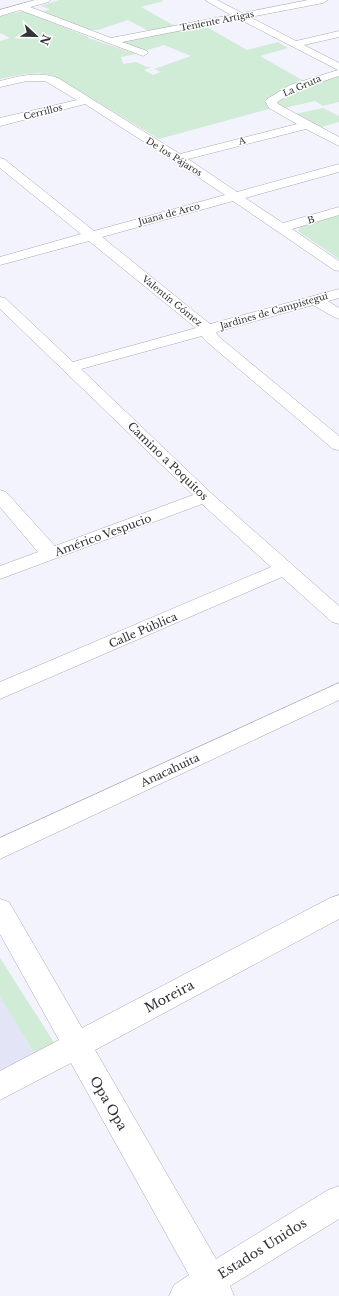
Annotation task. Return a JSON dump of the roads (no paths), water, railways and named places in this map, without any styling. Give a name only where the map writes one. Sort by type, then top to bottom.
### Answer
[{"type":"street","points":[[12,0],[110,41],[143,53]]},
{"type":"street","points":[[0,13],[26,7],[46,0]]},
{"type":"street","points":[[210,0],[339,67]]},
{"type":"street","name":"Teniente Artigas","points":[[110,41],[323,0]]},
{"type":"street","points":[[90,32],[126,37]]},
{"type":"street","points":[[294,44],[339,34]]},
{"type":"street","name":"La Gruta","points":[[307,125],[273,106],[271,101],[275,97],[302,84],[339,73]]},
{"type":"street","name":"De los Pájaros","points":[[0,84],[31,77],[54,80],[85,101],[178,158],[339,267]]},
{"type":"street","name":"Cerrillos","points":[[0,122],[85,101]]},
{"type":"street","points":[[307,125],[339,142]]},
{"type":"street","name":"A","points":[[178,158],[307,125]]},
{"type":"street","name":"Valentín Gómez","points":[[0,162],[208,330],[211,338],[339,445]]},
{"type":"street","name":"Juana de Arco","points":[[0,261],[339,168]]},
{"type":"street","name":"B","points":[[282,228],[339,211]]},
{"type":"street","name":"Jardines de Campistegui","points":[[71,367],[339,293]]},
{"type":"street","points":[[316,300],[339,314]]},
{"type":"street","name":"Camino a Poquitos","points":[[1,304],[71,367],[205,497],[339,617]]},
{"type":"street","points":[[0,496],[51,554]]},
{"type":"street","name":"Américo Vespucio","points":[[0,573],[205,497]]},
{"type":"street","name":"Calle Pública","points":[[0,691],[286,568]]},
{"type":"street","name":"Anacahuita","points":[[0,849],[339,691]]},
{"type":"street","name":"Moreira","points":[[0,1086],[339,906]]},
{"type":"street","name":"Opa Opa","points":[[0,910],[76,1045],[204,1291]]},
{"type":"street","name":"Estados Unidos","points":[[204,1291],[339,1201]]}]
